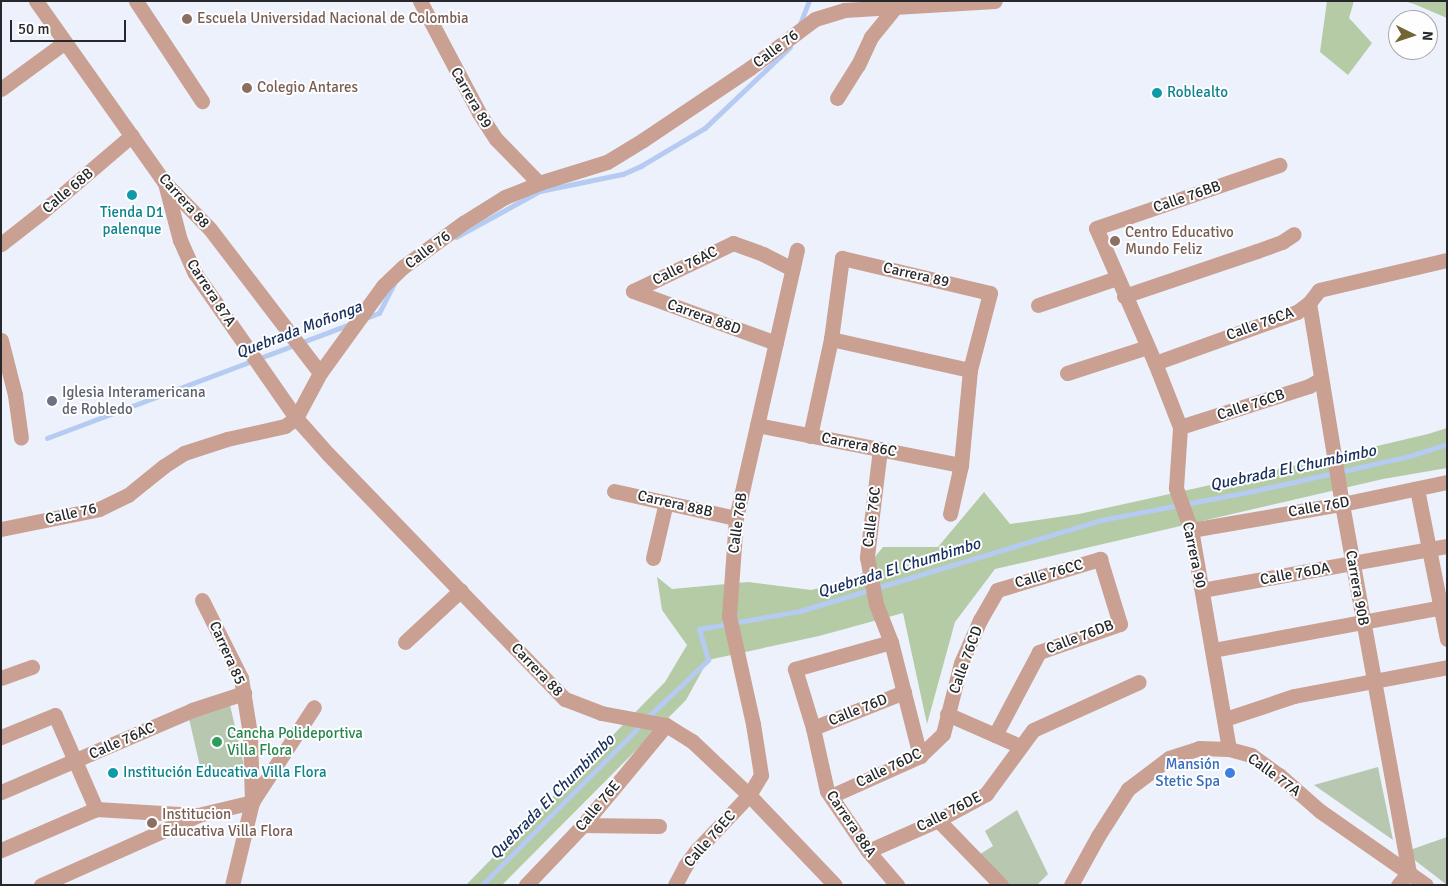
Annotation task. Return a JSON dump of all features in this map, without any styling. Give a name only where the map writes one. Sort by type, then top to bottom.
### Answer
[{"type":"street","name":"Carrera 88","points":[[36,1],[165,183],[210,229],[320,372]]},
{"type":"street","points":[[136,1],[202,101]]},
{"type":"street","name":"Carrera 89","points":[[420,1],[478,113],[496,139],[539,183]]},
{"type":"street","name":"Calle 76","points":[[1,530],[99,509],[128,495],[164,466],[184,454],[227,439],[285,426],[296,418],[320,372],[382,286],[463,223],[505,197],[539,183],[614,158],[692,108],[815,20],[844,10],[932,3],[995,1]]},
{"type":"street","points":[[837,98],[858,65],[871,37],[896,6]]},
{"type":"street","points":[[1,89],[65,42]]},
{"type":"street","name":"Calle 68B","points":[[1,244],[132,135]]},
{"type":"street","name":"Calle 76BB","points":[[1096,228],[1279,165]]},
{"type":"street","name":"Carrera 87A","points":[[165,183],[180,240],[195,273],[296,418]]},
{"type":"street","name":"Carrera 90","points":[[1096,228],[1116,278],[1155,363],[1180,428],[1176,488],[1191,530],[1230,749]]},
{"type":"street","points":[[1124,296],[1257,252],[1282,242],[1294,234]]},
{"type":"street","name":"Calle 76AC","points":[[633,291],[733,243],[763,254],[792,269]]},
{"type":"street","name":"Calle 76B","points":[[749,795],[762,774],[729,616],[736,518],[796,250]]},
{"type":"street","name":"Carrera 89","points":[[831,338],[842,258],[990,293],[970,370]]},
{"type":"street","name":"Calle 76CA","points":[[1155,363],[1297,312],[1309,303],[1319,290],[1447,260]]},
{"type":"street","points":[[1038,305],[1116,278]]},
{"type":"street","name":"Carrera 88D","points":[[633,291],[776,343]]},
{"type":"street","name":"Carrera 90B","points":[[1309,303],[1352,563],[1409,872]]},
{"type":"street","points":[[810,436],[831,338],[970,370],[961,465],[950,514]]},
{"type":"street","points":[[1,340],[15,395],[21,438]]},
{"type":"street","points":[[1067,373],[1148,347]]},
{"type":"street","name":"Calle 76CB","points":[[1180,428],[1309,386],[1321,379]]},
{"type":"street","name":"Carrera 88","points":[[296,418],[328,454],[565,699],[601,713],[659,723],[692,741],[749,795],[836,885]]},
{"type":"street","name":"Carrera 86C","points":[[757,425],[961,465]]},
{"type":"street","name":"Calle 76C","points":[[880,449],[867,557],[876,604],[891,642]]},
{"type":"street","name":"Calle 76D","points":[[1191,530],[1342,504],[1447,482]]},
{"type":"street","points":[[1416,489],[1444,607],[1447,639]]},
{"type":"street","name":"Carrera 88B","points":[[614,490],[736,518]]},
{"type":"street","points":[[653,558],[666,502]]},
{"type":"street","name":"Calle 76DA","points":[[1202,590],[1447,546]]},
{"type":"street","name":"Calle 76CC","points":[[997,590],[1100,559]]},
{"type":"street","name":"Calle 76DB","points":[[995,735],[1039,652],[1120,624],[1100,559]]},
{"type":"street","points":[[405,642],[461,590]]},
{"type":"street","name":"Calle 76CD","points":[[943,734],[961,663],[980,620],[997,590]]},
{"type":"street","name":"Carrera 85","points":[[202,600],[235,664],[244,693],[251,752],[252,802],[232,885]]},
{"type":"street","points":[[1212,650],[1444,607]]},
{"type":"street","points":[[891,642],[920,756]]},
{"type":"street","name":"Carrera 88A","points":[[891,642],[795,669],[813,728],[827,791],[868,851],[897,885]]},
{"type":"street","points":[[1,678],[32,667]]},
{"type":"street","points":[[1224,719],[1294,696],[1447,667]]},
{"type":"street","name":"Calle 76DE","points":[[868,851],[938,820],[986,794],[1033,730],[1139,682]]},
{"type":"street","name":"Calle 76D","points":[[813,728],[904,692]]},
{"type":"street","name":"Calle 76AC","points":[[1,792],[75,762],[192,710],[244,693]]},
{"type":"street","points":[[41,885],[198,816],[252,802],[314,707]]},
{"type":"street","points":[[947,714],[1020,746]]},
{"type":"street","points":[[1,738],[55,716],[96,808]]},
{"type":"street","name":"Calle 76E","points":[[526,885],[583,824],[659,723]]},
{"type":"street","name":"Calle 76DC","points":[[831,796],[920,756],[943,734]]},
{"type":"street","name":"Calle 77A","points":[[1071,885],[1098,836],[1128,790],[1169,758],[1200,748],[1230,749],[1251,755],[1279,775],[1320,811],[1426,885]]},
{"type":"street","name":"Calle 76EC","points":[[676,885],[685,866],[696,851],[749,795]]},
{"type":"street","points":[[1,850],[96,808],[198,816]]},
{"type":"street","points":[[938,820],[1001,885]]},
{"type":"street","points":[[583,824],[659,826]]},
{"type":"street","points":[[1398,885],[1409,872]]},
{"type":"green space","points":[[1327,1],[1354,1],[1349,18],[1372,43],[1348,75],[1320,52]]},
{"type":"green space","points":[[1404,1],[1447,1],[1447,18],[1438,14],[1438,10],[1428,10]]},
{"type":"green space","points":[[1447,428],[1447,468],[1383,479],[995,569],[955,622],[927,724],[903,613],[819,636],[708,660],[686,700],[502,885],[466,885],[665,682],[687,645],[662,610],[657,577],[672,589],[748,582],[811,590],[856,580],[883,547],[938,547],[984,492],[1010,524],[1079,514],[1233,480]]},
{"type":"green space","name":"Cancha Polideportiva Villa Flora","points":[[230,705],[245,768],[203,778],[188,715]]},
{"type":"green space","points":[[1378,767],[1393,840],[1314,785]]},
{"type":"green space","points":[[1017,810],[1048,874],[1037,885],[1005,885],[977,856],[993,846],[985,831]]},
{"type":"green space","points":[[1447,837],[1447,885],[1412,858],[1410,850]]},
{"type":"waterway","name":"Quebrada Moñonga","points":[[800,24],[809,1]]},
{"type":"waterway","name":"Quebrada Moñonga","points":[[456,237],[540,191],[623,174],[641,166],[705,128],[790,47]]},
{"type":"waterway","name":"Quebrada Moñonga","points":[[366,318],[379,313],[394,283]]},
{"type":"waterway","name":"Quebrada Moñonga","points":[[47,438],[350,324]]},
{"type":"waterway","name":"Quebrada El Chumbimbo","points":[[648,717],[708,660],[699,629],[800,611],[1101,520],[1258,490],[1410,456],[1447,444]]},
{"type":"waterway","name":"Quebrada El Chumbimbo","points":[[482,885],[641,725]]},
{"type":"place","name":"Escuela Universidad Nacional de Colombia","points":[[187,19]]},
{"type":"place","name":"Colegio Antares","points":[[247,88]]},
{"type":"place","name":"Roblealto","points":[[1157,93]]},
{"type":"place","name":"Tienda D1 palenque","points":[[132,195]]},
{"type":"place","name":"Centro Educativo Mundo Feliz","points":[[1115,241]]},
{"type":"place","name":"Iglesia Interamericana de Robledo","points":[[52,401]]},
{"type":"place","name":"Cancha Polideportiva Villa Flora","points":[[217,742]]},
{"type":"place","name":"Institución Educativa Villa Flora","points":[[113,773]]},
{"type":"place","name":"Mansión Stetic Spa","points":[[1230,773]]},
{"type":"place","name":"Institucion Educativa Villa Flora","points":[[152,823]]}]
